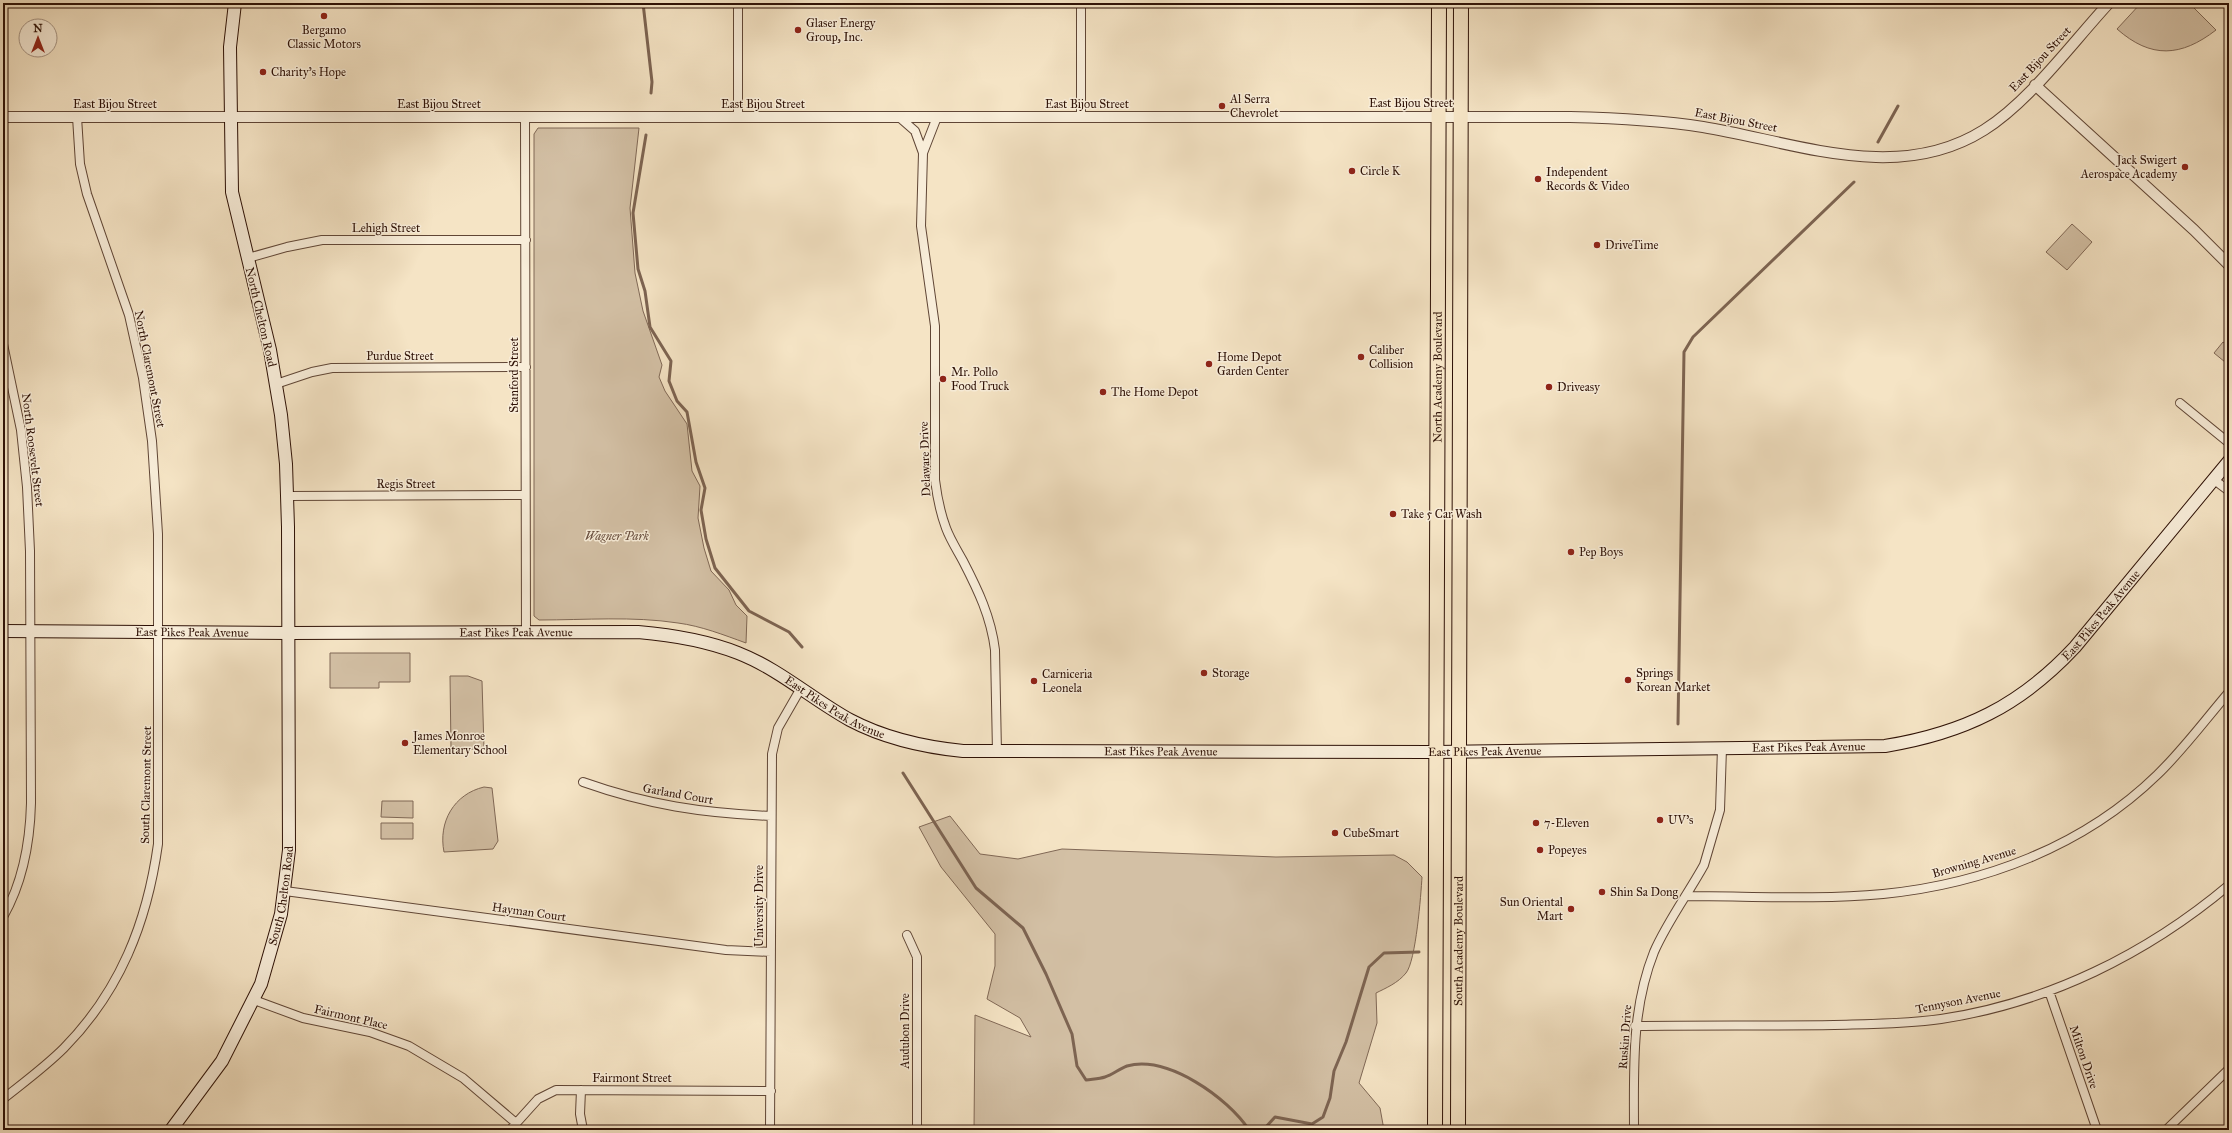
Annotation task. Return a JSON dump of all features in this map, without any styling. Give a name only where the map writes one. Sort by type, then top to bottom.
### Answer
[{"type":"highway","name":"North Academy Boulevard","points":[[1436,752],[1439,3]]},
{"type":"highway","name":"North Academy Boulevard","points":[[1459,752],[1462,116],[1461,3]]},
{"type":"highway","name":"South Academy Boulevard","points":[[1435,1130],[1436,752]]},
{"type":"highway","name":"South Academy Boulevard","points":[[1458,1130],[1459,752]]},
{"type":"main road","name":"North Chelton Road","points":[[235,3],[230,47],[232,192],[263,319],[276,384],[288,496],[288,633]]},
{"type":"main road","name":"East Pikes Peak Avenue","points":[[3,631],[158,633],[638,632],[684,637],[718,645],[739,653],[772,670],[850,720],[894,738],[939,749],[997,753],[1459,752],[1885,746],[1939,736],[1982,719],[2011,701],[2055,669],[2229,461]]},
{"type":"main road","name":"South Chelton Road","points":[[171,1130],[222,1061],[254,1000],[275,940],[285,891],[289,842],[288,633]]},
{"type":"street","points":[[738,3],[738,117]]},
{"type":"street","points":[[1080,3],[1080,116]]},
{"type":"street","name":"East Bijou Street","points":[[3,117],[1570,117],[1668,121],[1866,158],[1888,158],[1935,152],[1958,143],[1984,130],[2009,110],[2035,85],[2108,3]]},
{"type":"street","points":[[2035,85],[2229,265]]},
{"type":"street","name":"North Claremont Street","points":[[77,117],[78,152],[83,179],[128,315],[146,401],[156,479],[158,633]]},
{"type":"street","name":"Stanford Street","points":[[525,117],[526,633]]},
{"type":"street","name":"Delaware Drive","points":[[899,117],[915,131],[922,154],[921,226],[935,326],[935,480],[937,496],[946,529],[976,586],[988,613],[993,634],[995,650],[997,753]]},
{"type":"street","name":"Delaware Drive","points":[[922,154],[937,117]]},
{"type":"street","name":"Lehigh Street","points":[[248,258],[287,247],[322,240],[526,240]]},
{"type":"street","name":"North Roosevelt Street","points":[[3,344],[21,430],[27,487],[30,551],[30,824],[20,878],[3,917]]},
{"type":"street","name":"Purdue Street","points":[[276,384],[312,372],[332,368],[526,367]]},
{"type":"street","points":[[2180,403],[2229,443]]},
{"type":"street","points":[[2213,479],[2229,491]]},
{"type":"street","name":"Regis Street","points":[[288,496],[525,495]]},
{"type":"street","name":"South Claremont Street","points":[[3,1099],[53,1058],[89,1020],[112,988],[143,916],[155,865],[159,823],[158,633]]},
{"type":"street","name":"University Drive","points":[[770,1130],[772,754],[774,740],[785,714],[801,688]]},
{"type":"street","name":"Browning Avenue","points":[[1686,896],[1883,894],[1940,886],[2003,869],[2071,838],[2136,794],[2175,755],[2229,692]]},
{"type":"street","name":"Ruskin Drive","points":[[1634,1130],[1635,1026],[1639,1000],[1654,952],[1704,865],[1717,824],[1722,795],[1722,748]]},
{"type":"street","name":"Garland Court","points":[[583,782],[611,792],[681,809],[771,816]]},
{"type":"street","name":"Tennyson Avenue","points":[[1635,1026],[1813,1025],[1916,1022],[1972,1012],[2048,991],[2123,958],[2177,925],[2229,885]]},
{"type":"street","name":"Hayman Court","points":[[285,891],[726,950],[771,952]]},
{"type":"street","name":"Audubon Drive","points":[[907,935],[917,957],[917,1130]]},
{"type":"street","name":"Milton Drive","points":[[2048,991],[2097,1130]]},
{"type":"street","name":"Fairmont Place","points":[[254,1000],[303,1018],[370,1032],[409,1046],[463,1078],[516,1123]]},
{"type":"street","points":[[2166,1130],[2229,1069]]},
{"type":"street","name":"Fairmont Street","points":[[510,1130],[530,1106],[547,1093],[556,1090],[771,1091]]},
{"type":"street","points":[[581,1090],[580,1114],[583,1130]]},
{"type":"green space","points":[[2141,3],[2189,3],[2216,30],[2191,45],[2178,49],[2166,51],[2154,50],[2142,46],[2117,29]]},
{"type":"green space","name":"Wagner Park","points":[[538,128],[639,128],[630,208],[635,273],[643,311],[662,365],[659,377],[665,391],[687,424],[692,471],[700,486],[698,518],[704,548],[711,571],[729,590],[736,605],[747,616],[746,643],[687,624],[626,619],[539,620],[534,616],[534,134]]},
{"type":"green space","points":[[2072,224],[2092,242],[2067,270],[2046,252]]},
{"type":"green space","points":[[2223,342],[2229,346],[2229,358],[2225,362],[2214,353]]},
{"type":"green space","points":[[330,653],[410,653],[410,682],[379,682],[379,688],[330,688]]},
{"type":"green space","points":[[450,676],[468,676],[482,681],[484,749],[451,749]]},
{"type":"green space","points":[[484,787],[492,788],[498,841],[493,849],[444,852],[444,830],[450,811],[464,796]]},
{"type":"green space","points":[[382,801],[413,801],[413,818],[381,817]]},
{"type":"green space","points":[[950,816],[980,854],[1018,859],[1062,849],[1276,857],[1394,855],[1407,862],[1422,877],[1413,955],[1410,966],[1403,977],[1392,985],[1376,993],[1377,1023],[1359,1083],[1380,1108],[1384,1130],[974,1130],[975,1015],[1031,1037],[1020,1018],[987,999],[995,966],[995,934],[941,867],[919,827]]},
{"type":"green space","points":[[381,823],[413,823],[413,839],[381,839]]},
{"type":"waterway","points":[[643,3],[652,82],[651,93]]},
{"type":"waterway","points":[[1878,142],[1898,106]]},
{"type":"waterway","points":[[646,135],[633,213],[638,269],[645,291],[650,327],[671,361],[669,381],[677,401],[687,412],[696,462],[705,488],[701,510],[706,539],[715,568],[749,611],[789,632],[802,647]]},
{"type":"waterway","points":[[1678,724],[1684,352],[1693,337],[1854,182]]},
{"type":"waterway","points":[[903,773],[976,888],[1023,928],[1046,974],[1072,1034],[1077,1066],[1086,1080],[1105,1077],[1127,1066],[1143,1064],[1160,1067],[1178,1073],[1196,1082],[1212,1093],[1227,1105],[1249,1130]]},
{"type":"waterway","points":[[1266,1130],[1265,1128],[1275,1117],[1312,1124],[1323,1117],[1330,1098],[1334,1071],[1346,1042],[1369,967],[1384,953],[1419,952]]},
{"type":"place","name":"Bergamo Classic Motors","points":[[324,16]]},
{"type":"place","name":"Glaser Energy Group, Inc.","points":[[798,30]]},
{"type":"place","name":"Charity's Hope","points":[[263,72]]},
{"type":"place","name":"Al Serra Chevrolet","points":[[1222,106]]},
{"type":"place","name":"Jack Swigert Aerospace Academy","points":[[2185,167]]},
{"type":"place","name":"Circle K","points":[[1352,171]]},
{"type":"place","name":"Independent Records & Video","points":[[1538,179]]},
{"type":"place","name":"DriveTime","points":[[1597,245]]},
{"type":"place","name":"Caliber Collision","points":[[1361,357]]},
{"type":"place","name":"Home Depot Garden Center","points":[[1209,364]]},
{"type":"place","name":"Mr. Pollo Food Truck","points":[[943,379]]},
{"type":"place","name":"Driveasy","points":[[1549,387]]},
{"type":"place","name":"The Home Depot","points":[[1103,392]]},
{"type":"place","name":"Take 5 Car Wash","points":[[1393,514]]},
{"type":"place","name":"Pep Boys","points":[[1571,552]]},
{"type":"place","name":"Storage","points":[[1204,673]]},
{"type":"place","name":"Springs Korean Market","points":[[1628,680]]},
{"type":"place","name":"Carniceria Leonela","points":[[1034,681]]},
{"type":"place","name":"James Monroe Elementary School","points":[[405,743]]},
{"type":"place","name":"UV's","points":[[1660,820]]},
{"type":"place","name":"7-Eleven","points":[[1536,823]]},
{"type":"place","name":"CubeSmart","points":[[1335,833]]},
{"type":"place","name":"Popeyes","points":[[1540,850]]},
{"type":"place","name":"Shin Sa Dong","points":[[1602,892]]},
{"type":"place","name":"Sun Oriental Mart","points":[[1571,909]]}]
